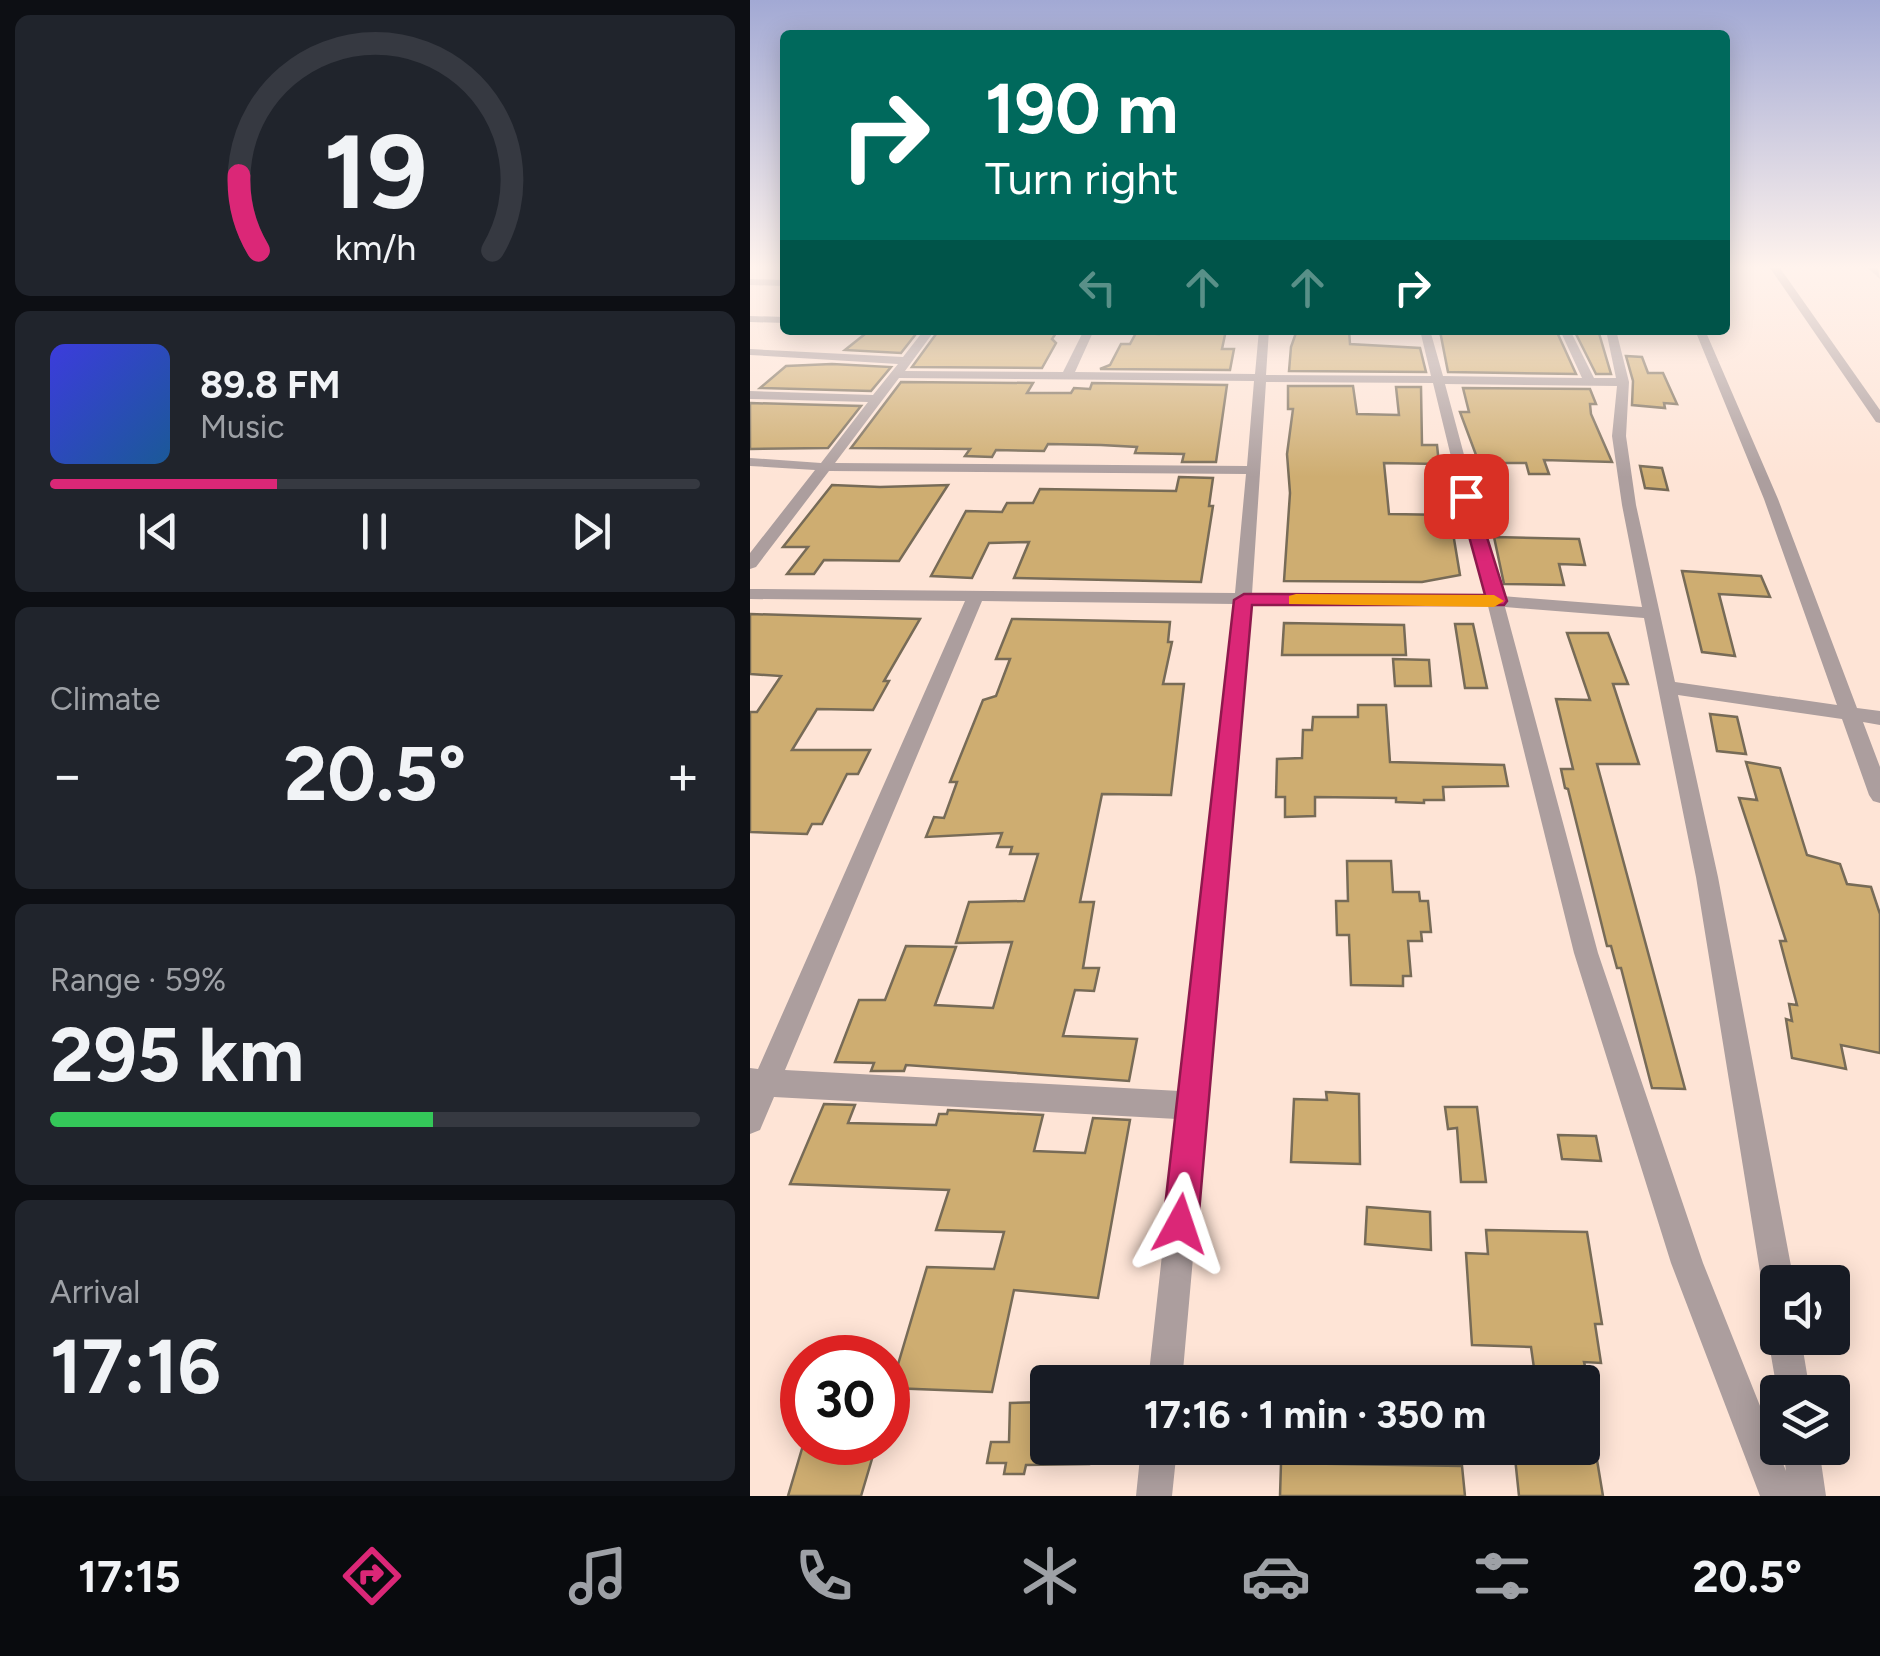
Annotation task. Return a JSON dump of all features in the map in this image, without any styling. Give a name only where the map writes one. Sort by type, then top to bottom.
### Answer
[{"type":"street","points":[[753,556],[924,338]]},
{"type":"street","points":[[1067,376],[1085,338]]},
{"type":"street","points":[[1167,1365],[1244,600],[1264,338]]},
{"type":"street","points":[[1426,338],[1586,953],[1687,1263],[1778,1496]]},
{"type":"street","points":[[1569,338],[1592,384]]},
{"type":"street","points":[[1613,338],[1624,382],[1619,436],[1629,505],[1707,878],[1775,1265]]},
{"type":"street","points":[[1703,338],[1771,499],[1880,795]]},
{"type":"street","points":[[1824,338],[1880,419]]},
{"type":"street","points":[[753,354],[906,362]]},
{"type":"street","points":[[896,374],[1624,382]]},
{"type":"street","points":[[750,395],[876,399]]},
{"type":"street","points":[[750,462],[824,467],[1254,470]]},
{"type":"street","points":[[750,594],[1497,601],[1654,613]]},
{"type":"street","points":[[750,1120],[758,1082],[976,596]]},
{"type":"street","points":[[1668,688],[1880,718]]},
{"type":"street","points":[[758,1082],[1192,1106]]},
{"type":"street","points":[[1154,1496],[1157,1465]]},
{"type":"street","points":[[1803,1465],[1808,1496]]},
{"type":"building","points":[[860,338],[913,338],[901,353],[845,350]]},
{"type":"building","points":[[933,338],[1053,338],[1056,343],[1042,368],[912,367]]},
{"type":"building","points":[[1133,338],[1224,338],[1222,349],[1234,349],[1230,370],[1100,369],[1110,365],[1121,344],[1130,344]]},
{"type":"building","points":[[1294,338],[1350,338],[1350,344],[1420,348],[1426,372],[1289,371]]},
{"type":"building","points":[[1441,338],[1560,338],[1576,374],[1448,372]]},
{"type":"building","points":[[1578,338],[1600,338],[1611,374],[1596,374]]},
{"type":"building","points":[[1626,356],[1642,357],[1648,373],[1663,373],[1677,404],[1664,403],[1665,408],[1632,405],[1633,381]]},
{"type":"building","points":[[786,366],[891,367],[871,391],[760,388]]},
{"type":"building","points":[[901,382],[1033,383],[1027,393],[1071,393],[1074,388],[1090,389],[1092,383],[1227,385],[1216,462],[1182,462],[1184,454],[1135,453],[1137,447],[1101,445],[1048,444],[1044,451],[996,450],[992,457],[965,456],[970,449],[851,448]]},
{"type":"building","points":[[1288,386],[1353,386],[1357,414],[1399,415],[1396,387],[1421,387],[1422,445],[1437,445],[1439,464],[1384,463],[1389,514],[1450,515],[1460,575],[1422,582],[1284,581],[1290,493],[1287,454],[1293,409],[1288,409]]},
{"type":"building","points":[[1463,388],[1590,389],[1596,404],[1590,404],[1591,414],[1612,462],[1544,460],[1549,474],[1529,474],[1526,463],[1479,463],[1460,412],[1469,412]]},
{"type":"building","points":[[750,403],[861,406],[828,448],[750,449]]},
{"type":"building","points":[[1640,466],[1662,468],[1668,490],[1645,488]]},
{"type":"building","points":[[1179,477],[1213,478],[1209,506],[1213,506],[1201,582],[1014,578],[1029,542],[989,543],[972,578],[931,576],[966,511],[1002,512],[1007,503],[1033,503],[1040,489],[1176,491]]},
{"type":"building","points":[[832,485],[948,485],[899,561],[824,560],[814,574],[787,574],[808,547],[783,547]]},
{"type":"building","points":[[1494,537],[1579,539],[1585,565],[1559,564],[1564,585],[1504,584]]},
{"type":"building","points":[[1682,571],[1761,576],[1770,597],[1719,594],[1735,656],[1702,652]]},
{"type":"building","points":[[750,614],[920,619],[884,681],[889,681],[873,710],[817,709],[792,750],[870,750],[858,774],[847,774],[822,824],[812,824],[807,834],[750,832],[750,712],[757,712],[781,676],[750,674]]},
{"type":"building","points":[[1012,619],[1170,622],[1168,642],[1172,642],[1163,684],[1184,684],[1171,795],[1102,794],[1080,902],[1094,902],[1083,968],[1099,968],[1094,991],[1075,990],[1063,1036],[1137,1039],[1129,1081],[906,1065],[904,1071],[871,1071],[874,1063],[835,1062],[859,1000],[885,1000],[906,946],[956,947],[935,1005],[993,1008],[1012,942],[956,943],[969,902],[1024,901],[1038,854],[1010,854],[1012,847],[997,847],[1002,833],[926,837],[934,817],[944,818],[957,782],[950,782],[983,700],[996,696],[1010,659],[996,659]]},
{"type":"building","points":[[1284,623],[1404,625],[1406,655],[1282,655]]},
{"type":"building","points":[[1455,624],[1473,624],[1487,688],[1465,688]]},
{"type":"building","points":[[1567,633],[1608,633],[1628,684],[1613,684],[1639,764],[1597,764],[1685,1089],[1652,1088],[1621,968],[1617,968],[1611,946],[1607,946],[1565,788],[1561,769],[1573,769],[1556,699],[1590,700]]},
{"type":"building","points":[[1393,659],[1429,660],[1431,686],[1395,686]]},
{"type":"building","points":[[1358,705],[1386,705],[1390,762],[1504,765],[1508,786],[1443,787],[1444,800],[1424,803],[1396,802],[1396,798],[1315,797],[1315,816],[1285,817],[1285,797],[1276,797],[1277,759],[1302,758],[1303,730],[1312,730],[1313,717],[1358,717]]},
{"type":"building","points":[[1710,714],[1737,717],[1746,754],[1717,751]]},
{"type":"building","points":[[1746,762],[1780,768],[1807,855],[1840,864],[1847,884],[1871,887],[1880,914],[1880,1053],[1841,1045],[1846,1069],[1792,1058],[1786,1019],[1792,1021],[1789,1004],[1797,1005],[1780,941],[1786,941],[1739,798],[1757,800]]},
{"type":"building","points":[[1347,861],[1391,861],[1393,892],[1419,892],[1420,901],[1428,901],[1431,932],[1421,932],[1422,941],[1408,941],[1411,976],[1403,976],[1403,986],[1351,985],[1349,935],[1337,935],[1336,901],[1348,901]]},
{"type":"building","points":[[1326,1092],[1359,1094],[1360,1164],[1291,1162],[1294,1099],[1327,1100]]},
{"type":"building","points":[[824,1104],[855,1105],[848,1123],[936,1125],[939,1114],[947,1114],[948,1110],[1043,1115],[1034,1151],[1085,1153],[1093,1118],[1130,1120],[1098,1298],[1014,1290],[992,1392],[910,1389],[910,1335],[907,1335],[927,1267],[994,1269],[1004,1232],[936,1230],[949,1190],[790,1184]]},
{"type":"building","points":[[1445,1107],[1477,1107],[1486,1182],[1461,1182],[1457,1128],[1448,1129]]},
{"type":"building","points":[[1558,1135],[1596,1136],[1601,1161],[1562,1159]]},
{"type":"building","points":[[1367,1207],[1430,1212],[1431,1250],[1365,1244]]},
{"type":"building","points":[[1486,1230],[1587,1232],[1602,1324],[1595,1324],[1601,1363],[1534,1365],[1531,1347],[1472,1345],[1466,1253],[1488,1254]]},
{"type":"building","points":[[1030,1402],[1030,1465],[1026,1465],[1024,1474],[1004,1474],[1006,1463],[987,1463],[991,1442],[1009,1442],[1010,1403]]},
{"type":"building","points":[[797,1465],[870,1465],[861,1496],[788,1496]]},
{"type":"building","points":[[1281,1465],[1402,1465],[1462,1466],[1465,1496],[1280,1496]]},
{"type":"building","points":[[1516,1465],[1598,1465],[1603,1496],[1519,1496]]},
{"type":"slow traffic","points":[[1296,600],[1494,601]]},
{"type":"route","points":[[1180,1224],[1244,600],[1497,601],[1485,571],[1466,496]]}]
